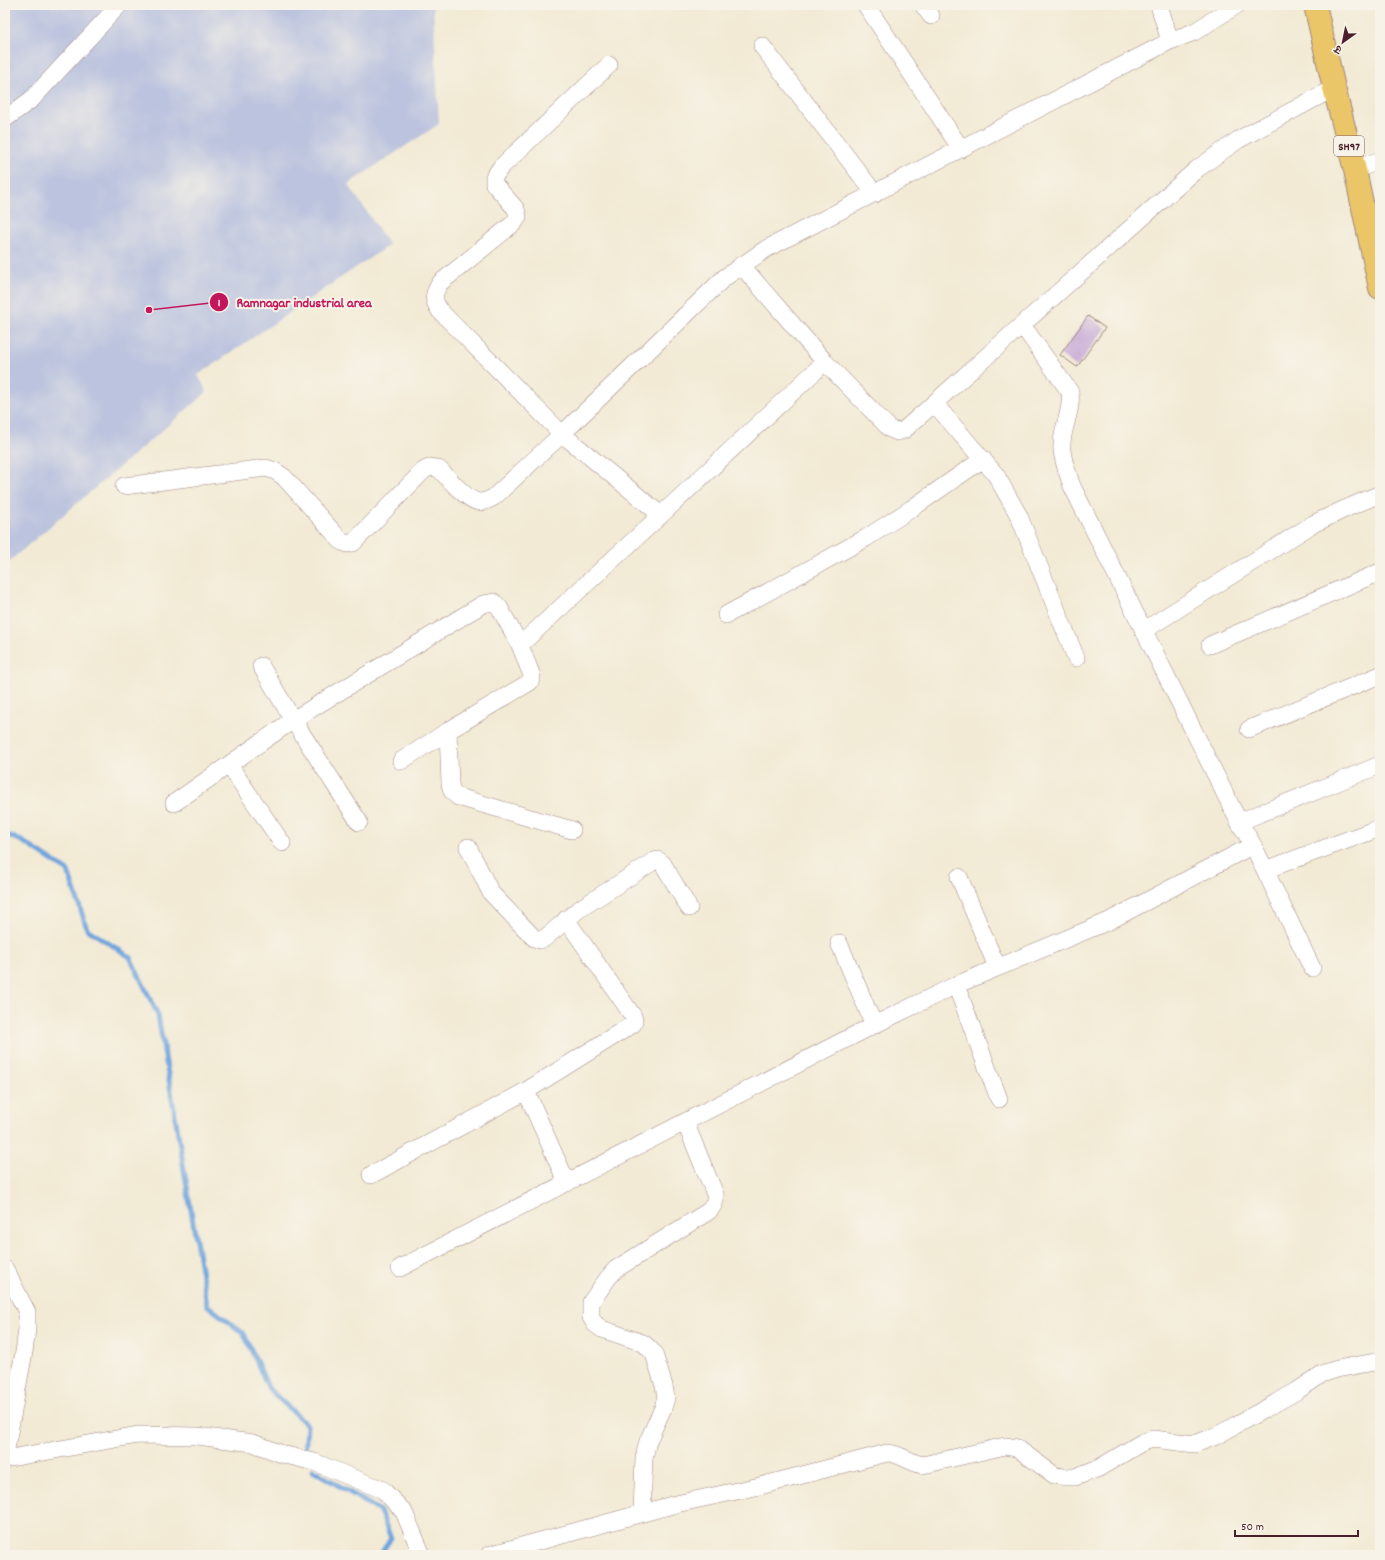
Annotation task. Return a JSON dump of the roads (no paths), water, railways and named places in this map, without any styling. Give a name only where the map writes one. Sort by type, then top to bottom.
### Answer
[{"type":"main road","name":"SH97","points":[[1315,5],[1355,170],[1380,288]]},
{"type":"street","points":[[5,119],[32,99],[119,5]]},
{"type":"street","points":[[866,5],[962,149]]},
{"type":"street","points":[[1159,5],[1170,41]]},
{"type":"street","points":[[124,486],[266,468],[275,471],[284,477],[342,542],[348,544],[353,543],[423,471],[428,468],[435,467],[440,470],[469,498],[477,502],[485,502],[494,497],[562,434],[718,284],[741,265],[766,249],[1170,41],[1194,32],[1237,5]]},
{"type":"street","points":[[762,46],[875,194]]},
{"type":"street","points":[[609,65],[501,167],[494,177],[494,184],[516,209],[518,217],[514,223],[440,283],[434,292],[434,302],[440,311],[562,434],[661,515]]},
{"type":"street","points":[[741,265],[825,362],[890,429],[897,432],[904,430],[1203,164],[1238,140],[1334,88]]},
{"type":"street","points":[[1355,170],[1380,160]]},
{"type":"street","points":[[1022,325],[1070,392],[1072,402],[1063,433],[1061,449],[1065,467],[1072,486],[1239,822],[1253,845],[1312,968]]},
{"type":"street","points":[[520,644],[825,362]]},
{"type":"street","points":[[934,404],[996,474],[1019,516],[1076,658]]},
{"type":"street","points":[[726,615],[866,538],[983,458]]},
{"type":"street","points":[[1143,631],[1313,524],[1380,494]]},
{"type":"street","points":[[1210,645],[1380,572]]},
{"type":"street","points":[[174,804],[293,720],[483,604],[494,602],[499,607],[520,644],[532,676],[530,682],[448,731],[401,762]]},
{"type":"street","points":[[261,666],[293,720],[359,822]]},
{"type":"street","points":[[1249,728],[1380,675]]},
{"type":"street","points":[[448,731],[450,784],[452,790],[458,796],[572,830]]},
{"type":"street","points":[[1239,822],[1380,764]]},
{"type":"street","points":[[229,765],[282,842]]},
{"type":"street","points":[[1265,870],[1380,828]]},
{"type":"street","points":[[400,1268],[874,1024],[997,967],[1109,921],[1253,845]]},
{"type":"street","points":[[468,847],[491,893],[534,938],[540,940],[545,938],[566,920],[648,863],[658,860],[663,864],[689,908]]},
{"type":"street","points":[[958,877],[997,967]]},
{"type":"street","points":[[371,1175],[526,1091],[630,1026],[634,1020],[566,920]]},
{"type":"street","points":[[840,942],[874,1024]]},
{"type":"street","points":[[956,985],[999,1099]]},
{"type":"street","points":[[526,1091],[567,1183]]},
{"type":"street","points":[[642,1513],[644,1458],[648,1441],[666,1398],[664,1386],[654,1354],[649,1348],[602,1329],[595,1324],[591,1317],[590,1310],[591,1302],[616,1269],[709,1211],[716,1200],[715,1194],[684,1122]]},
{"type":"street","points":[[5,1269],[27,1312],[27,1329],[5,1454]]},
{"type":"street","points":[[489,1555],[676,1504],[760,1486],[887,1453],[894,1453],[914,1464],[923,1464],[1005,1446],[1011,1446],[1017,1448],[1054,1475],[1062,1477],[1075,1477],[1099,1468],[1140,1443],[1153,1439],[1195,1444],[1216,1436],[1297,1391],[1322,1374],[1337,1369],[1380,1361]]},
{"type":"street","points":[[5,1458],[138,1435],[197,1436],[253,1443],[282,1454],[314,1462],[383,1490],[404,1512],[422,1555]]},
{"type":"waterway","points":[[5,834],[22,841],[68,871],[87,929],[130,957],[158,1015],[207,1305],[244,1334],[269,1389],[307,1425],[305,1456]]},
{"type":"waterway","points":[[313,1470],[380,1511],[391,1538],[380,1555]]},
{"type":"place","name":"Ramnagar industrial area","points":[[149,310]]}]
